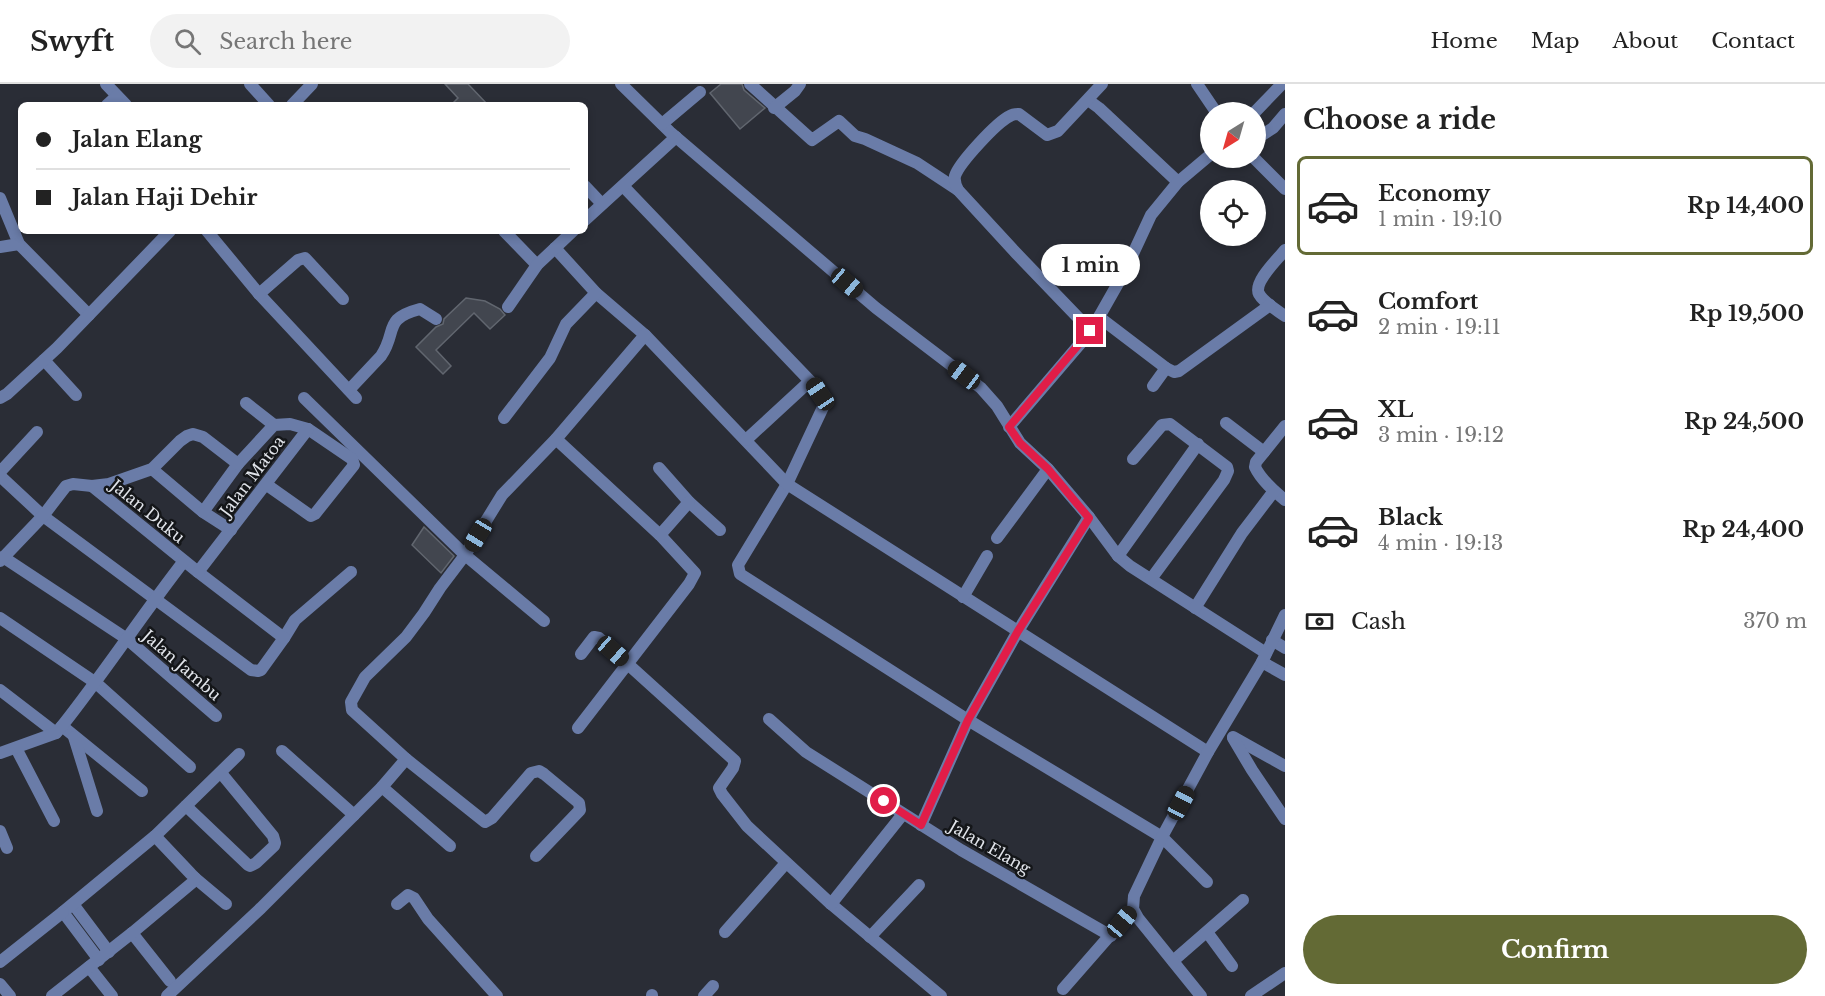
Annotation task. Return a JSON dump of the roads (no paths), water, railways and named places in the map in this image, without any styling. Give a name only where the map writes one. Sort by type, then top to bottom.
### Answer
[{"type":"street","points":[[106,84],[122,101]]},
{"type":"street","points":[[250,84],[266,102]]},
{"type":"street","points":[[301,102],[312,84]]},
{"type":"street","points":[[621,84],[676,137],[876,308],[981,388],[997,406],[1026,450],[1048,469],[1118,556],[1264,657],[1285,675]]},
{"type":"street","points":[[750,84],[812,141],[839,121],[855,136],[917,163],[958,190],[1090,331]]},
{"type":"street","points":[[774,108],[800,84]]},
{"type":"street","points":[[958,190],[955,175],[994,128],[1011,115],[1019,114],[1047,135],[1058,131],[1102,84]]},
{"type":"street","points":[[1197,84],[1209,102]]},
{"type":"street","points":[[1264,102],[1282,84]]},
{"type":"street","points":[[662,124],[700,92]]},
{"type":"street","points":[[1088,100],[1178,182]]},
{"type":"street","points":[[1266,133],[1285,114]]},
{"type":"street","points":[[588,217],[676,137]]},
{"type":"street","points":[[1009,427],[1090,331],[1125,271],[1151,215],[1178,182],[1200,163]]},
{"type":"street","points":[[1264,168],[1285,189]]},
{"type":"street","points":[[623,186],[810,381],[825,403],[787,484],[738,565],[740,574],[968,720],[1162,837],[1207,882]]},
{"type":"street","points":[[588,189],[602,204]]},
{"type":"street","points":[[0,198],[9,246],[89,315]]},
{"type":"street","points":[[0,398],[44,360],[167,234]]},
{"type":"street","points":[[209,234],[259,294],[352,394],[384,351],[394,321],[398,317],[420,309],[436,319]]},
{"type":"street","points":[[507,234],[537,266]]},
{"type":"street","points":[[508,307],[537,266],[570,234]]},
{"type":"street","points":[[0,257],[9,246]]},
{"type":"street","points":[[555,248],[596,293],[645,335],[787,484],[1209,752]]},
{"type":"street","points":[[1285,250],[1258,286],[1259,294],[1285,316]]},
{"type":"street","points":[[259,294],[298,260],[305,258],[343,299]]},
{"type":"street","points":[[504,418],[550,358],[566,324],[596,293]]},
{"type":"street","points":[[1099,317],[1174,372],[1270,305]]},
{"type":"street","points":[[536,856],[580,810],[579,803],[539,771],[531,773],[492,818],[485,822],[406,759],[355,714],[351,702],[365,677],[406,637],[424,614],[446,579],[465,555],[502,495],[556,439],[645,335]]},
{"type":"street","points":[[44,360],[76,395]]},
{"type":"street","points":[[1152,386],[1166,368]]},
{"type":"street","points":[[746,440],[810,381]]},
{"type":"street","points":[[304,398],[465,555],[544,621]]},
{"type":"street","points":[[246,403],[274,425]]},
{"type":"street","points":[[1226,423],[1264,452]]},
{"type":"street","name":"Jalan Matoa","points":[[198,572],[310,431],[290,424],[274,425],[238,464],[203,512]]},
{"type":"street","points":[[1133,459],[1156,431],[1170,424],[1227,466],[1226,475],[1151,579]]},
{"type":"street","points":[[1285,426],[1256,462],[1255,467],[1274,491],[1285,500]]},
{"type":"street","points":[[267,484],[309,516],[315,514],[354,465],[354,462],[310,431]]},
{"type":"street","points":[[37,432],[0,474],[43,516],[255,671],[261,670],[295,620],[351,572]]},
{"type":"street","points":[[2,559],[43,516],[66,486],[73,483],[92,486],[109,484],[152,469],[180,441],[192,434],[203,437],[238,464]]},
{"type":"street","points":[[556,439],[660,535],[694,571],[695,575],[578,728]]},
{"type":"street","points":[[1118,556],[1198,444]]},
{"type":"street","points":[[659,468],[689,502],[720,530]]},
{"type":"street","points":[[152,469],[203,512],[231,530]]},
{"type":"street","points":[[997,538],[1048,469]]},
{"type":"street","name":"Jalan Duku","points":[[92,486],[284,639]]},
{"type":"street","points":[[1195,608],[1242,533],[1274,491]]},
{"type":"street","points":[[660,535],[689,502]]},
{"type":"street","points":[[921,825],[968,720],[1018,631],[1089,518]]},
{"type":"street","points":[[963,597],[987,556]]},
{"type":"street","name":"Jalan Jambu","points":[[2,559],[127,639],[216,716]]},
{"type":"street","points":[[0,753],[59,730],[184,561]]},
{"type":"street","points":[[1201,996],[1138,918],[1133,909],[1134,896],[1162,837],[1264,657],[1285,615]]},
{"type":"street","points":[[0,618],[96,683],[190,767]]},
{"type":"street","points":[[581,654],[597,637],[735,761],[733,768],[719,788],[747,826],[831,904],[941,996]]},
{"type":"street","points":[[1272,640],[1285,648]]},
{"type":"street","points":[[0,690],[59,730],[74,736],[142,790]]},
{"type":"street","name":"Jalan Elang","points":[[769,719],[806,752],[903,814],[1111,936]]},
{"type":"street","points":[[1222,730],[1285,766]]},
{"type":"street","points":[[74,736],[97,811]]},
{"type":"street","points":[[1233,738],[1285,819]]},
{"type":"street","points":[[16,748],[54,821]]},
{"type":"street","points":[[282,751],[354,815]]},
{"type":"street","points":[[0,962],[155,836],[239,754]]},
{"type":"street","points":[[166,996],[261,908],[382,787],[406,759]]},
{"type":"street","points":[[186,806],[248,866],[256,863],[268,852],[275,843],[273,836],[221,773]]},
{"type":"street","points":[[382,787],[450,846]]},
{"type":"street","points":[[831,904],[903,814]]},
{"type":"street","points":[[0,831],[7,848]]},
{"type":"street","points":[[155,836],[195,878],[226,904]]},
{"type":"street","points":[[725,932],[786,863]]},
{"type":"street","points":[[51,996],[132,933],[189,886],[195,878]]},
{"type":"street","points":[[870,937],[919,885]]},
{"type":"street","points":[[397,904],[408,895],[414,897],[428,919],[497,996]]},
{"type":"street","points":[[1173,961],[1243,900]]},
{"type":"street","points":[[73,904],[99,959],[112,996]]},
{"type":"street","points":[[1063,989],[1133,909]]},
{"type":"street","points":[[63,912],[99,959]]},
{"type":"street","points":[[1207,932],[1232,966]]},
{"type":"street","points":[[132,933],[170,981]]},
{"type":"street","points":[[1251,996],[1285,973]]},
{"type":"street","points":[[0,984],[10,996]]}]
